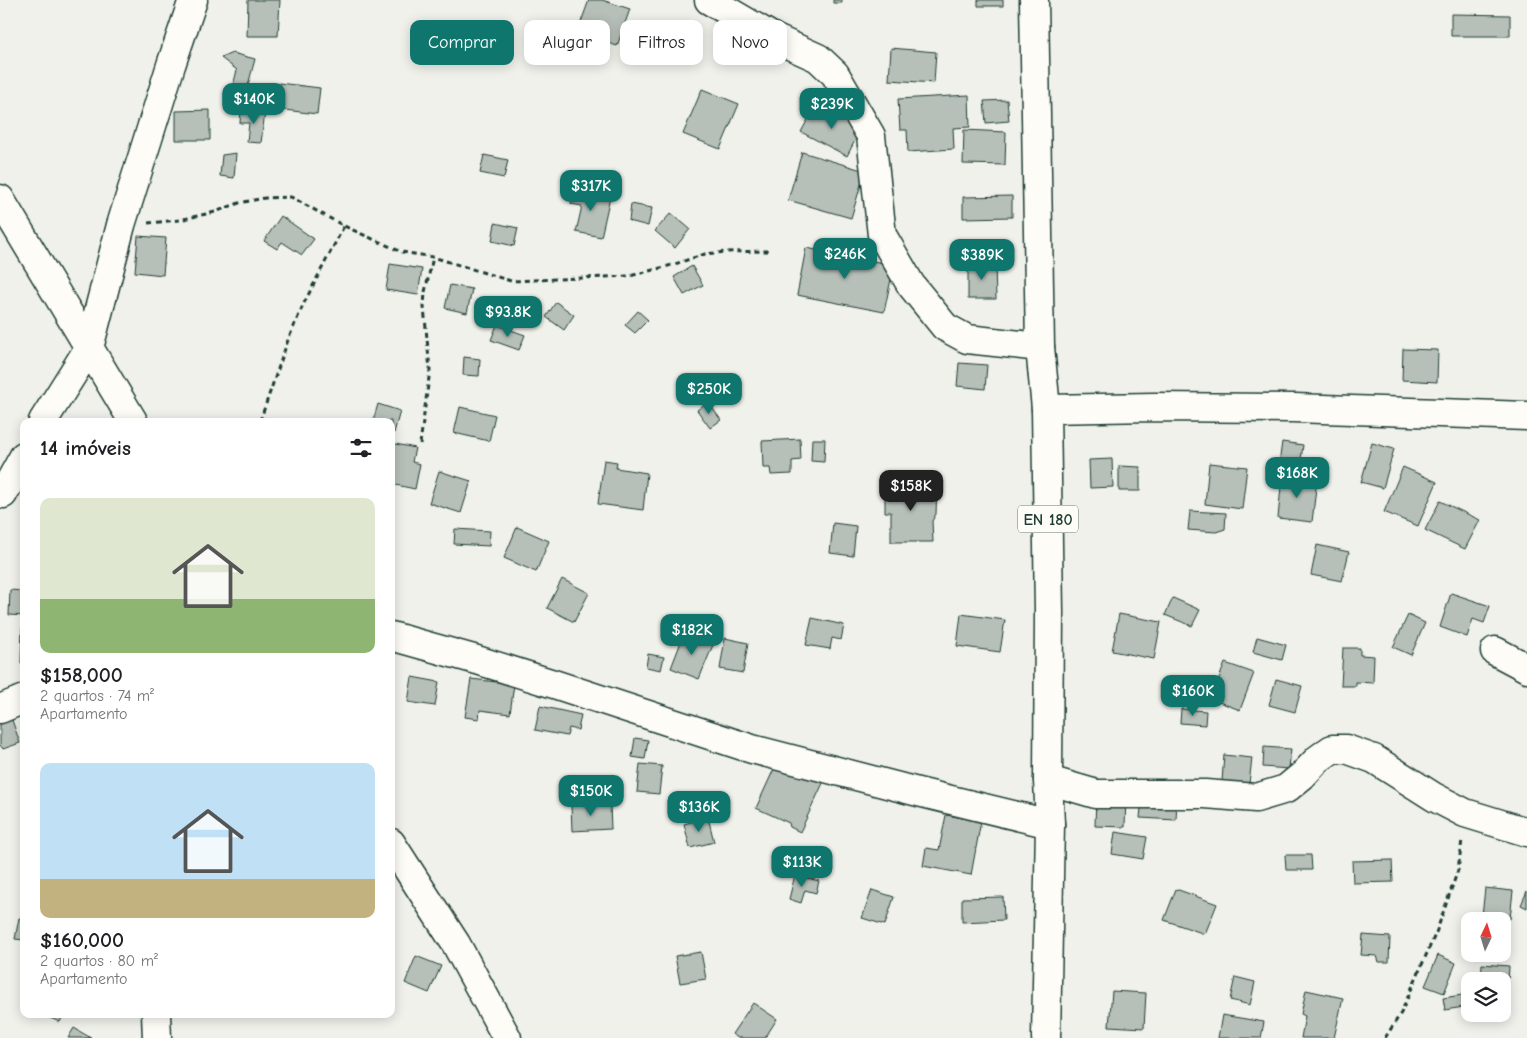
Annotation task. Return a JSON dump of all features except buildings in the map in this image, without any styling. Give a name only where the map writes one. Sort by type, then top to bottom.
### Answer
[{"type":"street","points":[[45,418],[88,348],[121,225],[193,0]]},
{"type":"street","points":[[709,0],[774,38],[818,58],[835,74],[871,136],[882,235],[911,285],[945,327],[966,339],[1040,347]]},
{"type":"street","name":"EN 180","points":[[1034,0],[1040,347],[1046,409],[1049,612],[1048,780],[1050,824],[1046,1038]]},
{"type":"street","points":[[0,199],[131,418]]},
{"type":"street","points":[[1046,409],[1153,407],[1294,408],[1527,416]]},
{"type":"street","points":[[9,497],[20,467]]},
{"type":"street","points":[[395,637],[557,685],[752,749],[1050,824]]},
{"type":"street","points":[[1495,651],[1527,668]]},
{"type":"street","points":[[0,709],[20,701]]},
{"type":"street","points":[[1048,780],[1096,794],[1197,794],[1256,798],[1286,789],[1303,775],[1318,758],[1332,750],[1346,749],[1374,759],[1434,797],[1465,813],[1527,832]]},
{"type":"street","points":[[395,850],[456,944],[507,1038]]},
{"type":"street","points":[[156,1018],[157,1038]]},
{"type":"path","points":[[121,225],[179,220],[215,212],[240,203],[265,198],[291,196],[344,226],[402,252],[433,258],[511,281],[630,276],[705,254],[768,251]]},
{"type":"path","points":[[261,418],[288,340],[304,303],[344,226]]},
{"type":"path","points":[[420,444],[430,370],[424,307],[425,292],[433,258]]},
{"type":"path","points":[[1385,1038],[1401,1013],[1455,879],[1458,870],[1465,813]]}]
